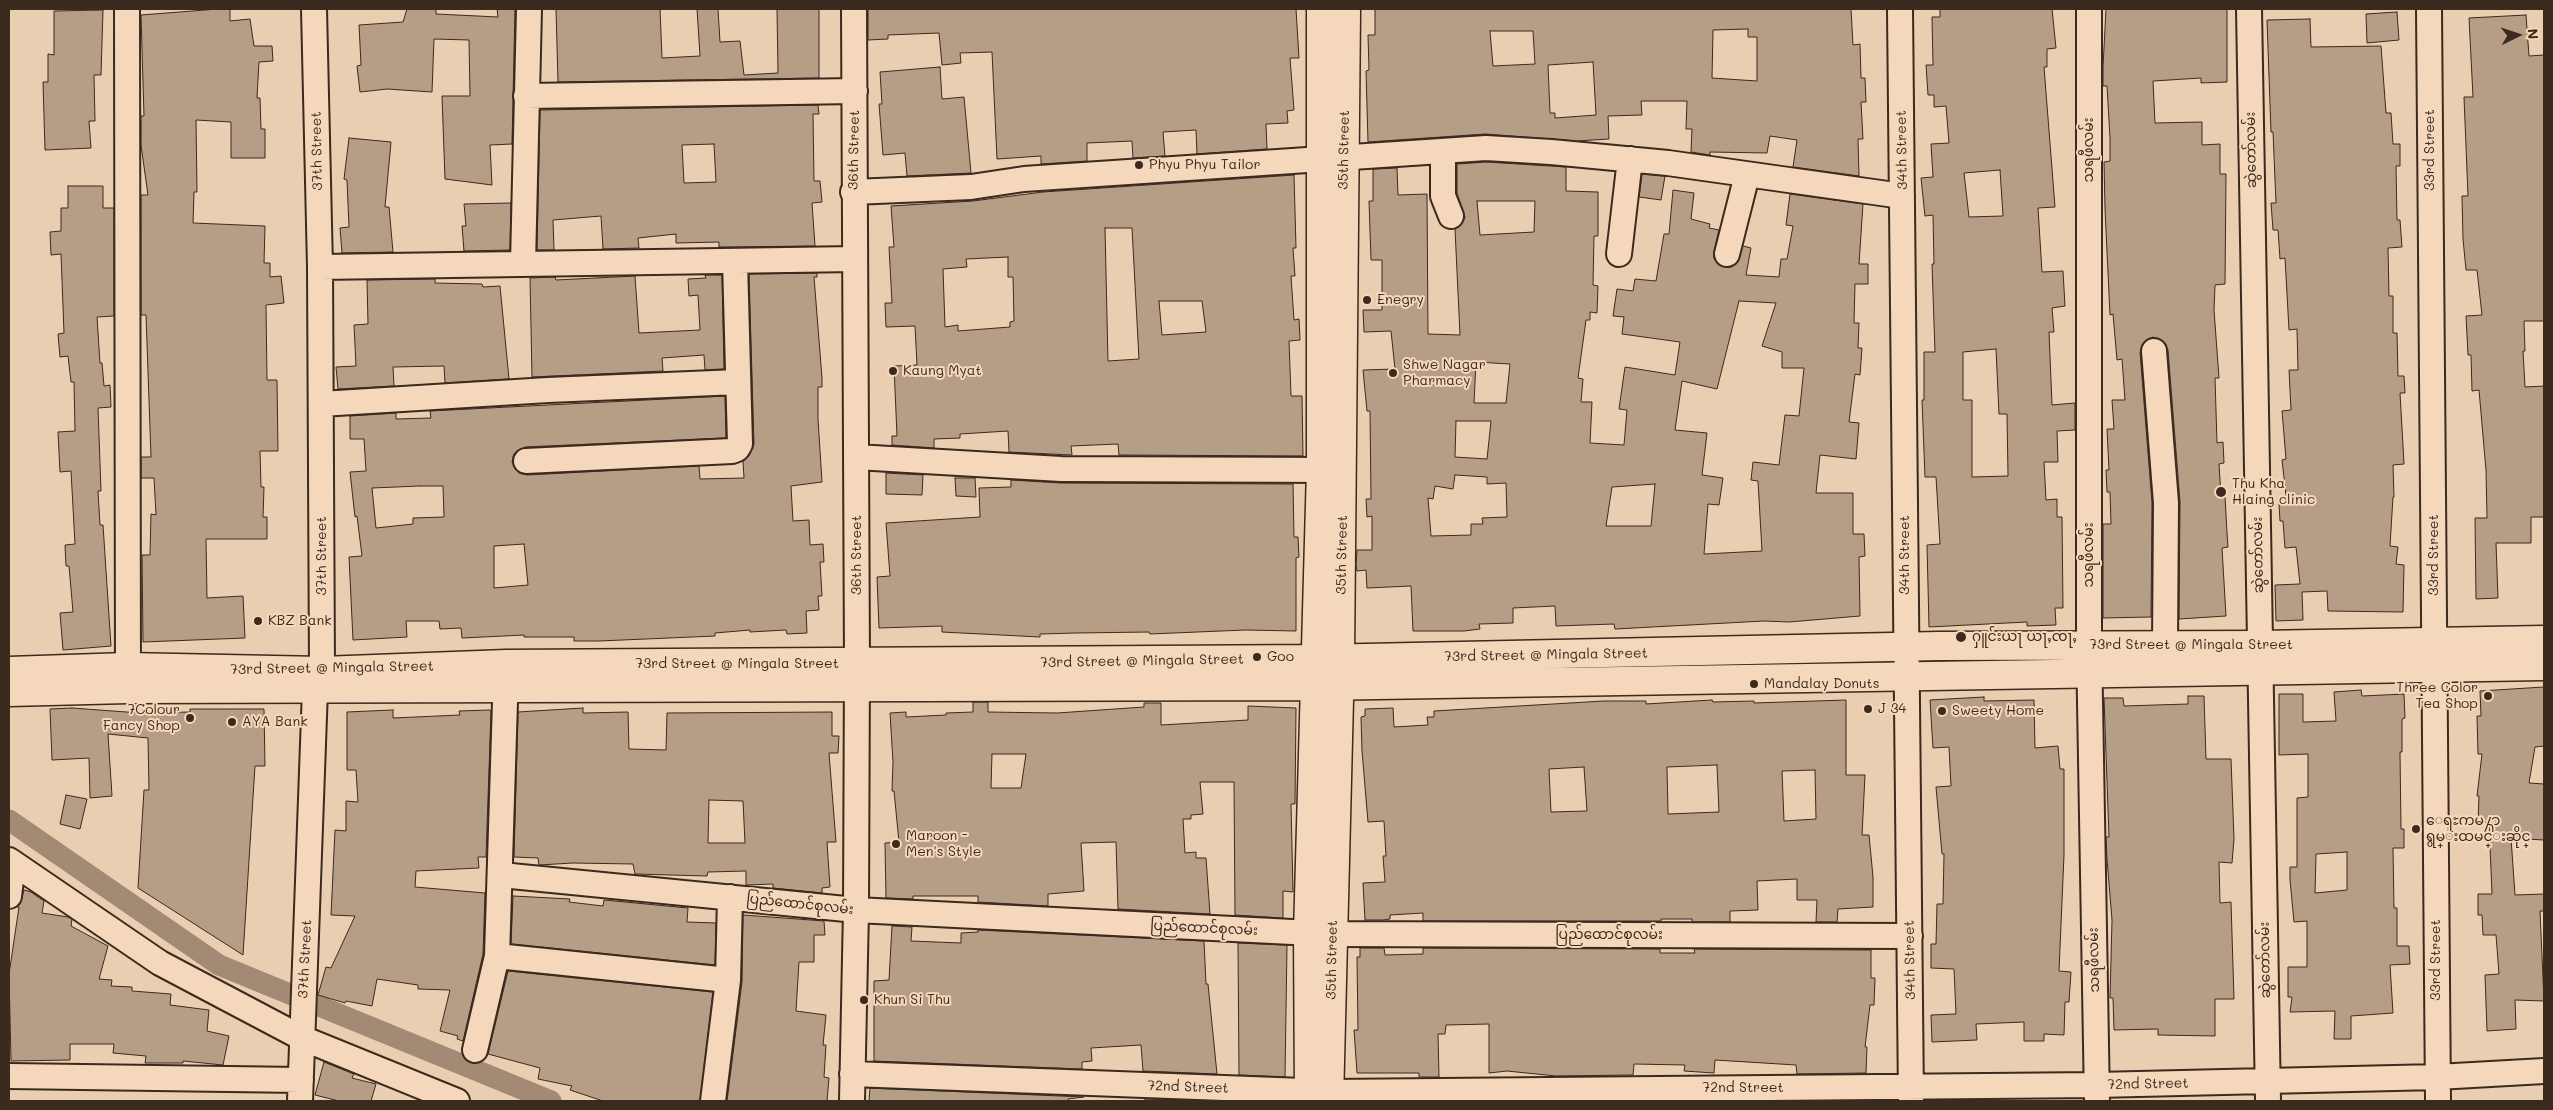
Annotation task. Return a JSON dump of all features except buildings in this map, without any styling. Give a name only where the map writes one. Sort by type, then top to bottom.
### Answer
[{"type":"main road","name":"35th Street","points":[[1319,1096],[1320,933],[1332,469],[1332,159],[1321,9]]},
{"type":"main road","name":"35th Street","points":[[1332,159],[1346,9]]},
{"type":"main road","name":"73rd Street @ Mingala Street","points":[[2435,655],[2544,640]]},
{"type":"main road","name":"73rd Street @ Mingala Street","points":[[1328,672],[1906,648],[2089,645],[2165,644],[2259,658]]},
{"type":"main road","name":"73rd Street @ Mingala Street","points":[[9,671],[127,678],[319,680],[506,676],[857,676],[1328,672],[1907,676],[2090,674],[2259,658],[2435,655],[2544,666]]},
{"type":"main road","name":"73rd Street @ Mingala Street","points":[[9,692],[127,678]]},
{"type":"street","points":[[127,9],[127,678]]},
{"type":"street","name":"37th Street","points":[[300,1090],[319,680],[320,267],[314,9]]},
{"type":"street","points":[[523,264],[529,9]]},
{"type":"street","name":"36th Street","points":[[852,1101],[856,910],[857,676],[854,9]]},
{"type":"street","name":"34th Street","points":[[1900,9],[1911,1094]]},
{"type":"street","name":"သရဖီလမ်း","points":[[2089,9],[2089,645],[2096,1093]]},
{"type":"street","name":"ဆွဲတော်လမ်း","points":[[2248,9],[2268,1091]]},
{"type":"street","name":"33rd Street","points":[[2429,9],[2438,1101]]},
{"type":"street","points":[[526,96],[855,91]]},
{"type":"street","points":[[854,192],[971,187],[1024,179],[1496,149],[1630,159],[1902,196]]},
{"type":"street","points":[[1443,151],[1443,196],[1451,216]]},
{"type":"street","points":[[1620,254],[1630,159]]},
{"type":"street","points":[[1727,254],[1747,175]]},
{"type":"street","points":[[320,267],[855,259]]},
{"type":"street","points":[[526,460],[732,451],[740,444],[735,260]]},
{"type":"street","points":[[2154,351],[2166,503],[2165,644]]},
{"type":"street","points":[[321,404],[548,390],[738,382]]},
{"type":"street","points":[[856,457],[1061,469],[1332,469]]},
{"type":"street","points":[[475,1050],[496,956],[501,875],[506,676]]},
{"type":"street","points":[[9,896],[11,861]]},
{"type":"street","points":[[11,861],[160,963],[302,1031],[457,1101]]},
{"type":"street","name":"ပြည်ထောင်စုလမ်း","points":[[501,875],[856,910],[1320,933],[1910,936]]},
{"type":"street","points":[[713,1101],[728,980],[730,897]]},
{"type":"street","points":[[496,956],[728,980]]},
{"type":"street","name":"72nd Street","points":[[852,1074],[1319,1096],[2268,1091],[2437,1077],[2544,1071]]},
{"type":"street","points":[[9,1076],[300,1090]]},
{"type":"waterway","points":[[9,820],[219,965],[551,1101]]},
{"type":"place","name":"Phyu Phyu Tailor","points":[[1139,165]]},
{"type":"place","name":"Enegry","points":[[1367,300]]},
{"type":"place","name":"Kaung Myat","points":[[893,371]]},
{"type":"place","name":"Shwe Nagar Pharmacy","points":[[1393,373]]},
{"type":"place","name":"Thu Kha Hlaing clinic","points":[[2221,492]]},
{"type":"place","name":"KBZ Bank","points":[[258,621]]},
{"type":"place","name":"ႁူင်းယႃ ယႃႇၸႃႇ","points":[[1961,637]]},
{"type":"place","name":"Goo","points":[[1257,657]]},
{"type":"place","name":"Mandalay Donuts","points":[[1754,684]]},
{"type":"place","name":"Three Color Tea Shop","points":[[2488,696]]},
{"type":"place","name":"J 34","points":[[1868,709]]},
{"type":"place","name":"Sweety Home","points":[[1942,711]]},
{"type":"place","name":"7Colour Fancy Shop","points":[[190,718]]},
{"type":"place","name":"AYA Bank","points":[[232,722]]},
{"type":"place","name":"ေရႊကမ႓ာ ရွမ္းထမင္းဆိုင္","points":[[2416,829]]},
{"type":"place","name":"Maroon - Men's Style","points":[[896,844]]},
{"type":"place","name":"Khun Si Thu","points":[[864,1000]]}]
